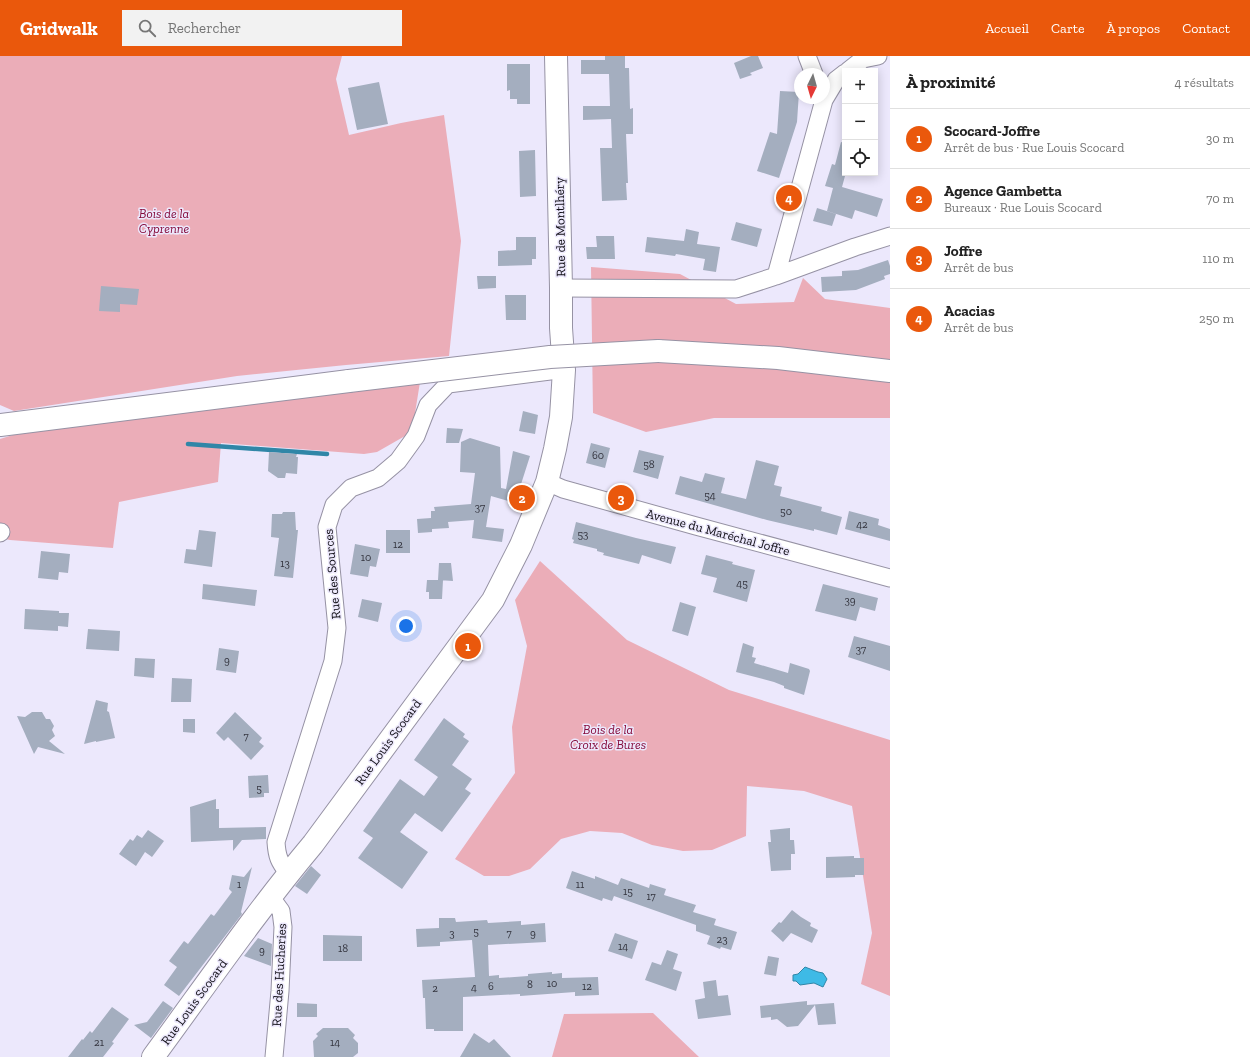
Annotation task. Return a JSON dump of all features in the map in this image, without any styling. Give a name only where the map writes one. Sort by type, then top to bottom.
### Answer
[{"type":"main road","name":"Rue de Montlhéry","points":[[556,56],[561,328],[564,370],[562,398]]},
{"type":"main road","points":[[0,425],[550,357],[658,351],[778,358],[890,371]]},
{"type":"main road","name":"Rue Louis Scocard","points":[[153,1057],[270,896],[313,844],[493,600],[521,545],[547,482],[561,417],[562,398]]},
{"type":"street","points":[[807,56],[812,68]]},
{"type":"street","points":[[852,68],[862,60],[878,56]]},
{"type":"street","points":[[830,90],[836,80],[842,75]]},
{"type":"street","points":[[776,276],[823,104]]},
{"type":"street","points":[[561,288],[736,289],[890,236]]},
{"type":"street","name":"Rue des Sources","points":[[288,873],[277,856],[276,842],[333,661],[337,628],[327,527],[334,505],[351,488],[378,478],[398,462],[414,440],[428,405],[448,384],[564,370]]},
{"type":"street","name":"Avenue du Maréchal Joffre","points":[[547,482],[563,489],[890,578]]},
{"type":"street","name":"Rue des Hucheries","points":[[270,896],[281,911],[283,927],[280,991],[274,1057]]},
{"type":"green space","name":"Bois de la Cyprenne","points":[[0,56],[342,56],[336,79],[349,135],[444,115],[461,241],[449,356],[237,376],[14,411],[0,405]]},
{"type":"green space","points":[[591,267],[680,274],[736,304],[794,302],[803,278],[825,299],[890,308],[890,418],[714,418],[646,432],[593,413]]},
{"type":"green space","points":[[420,382],[412,432],[377,452],[364,454],[221,443],[218,482],[119,502],[113,548],[0,538],[0,439],[13,435],[295,397]]},
{"type":"green space","name":"Bois de la Croix de Bures","points":[[540,561],[627,640],[729,690],[890,740],[890,996],[861,984],[872,933],[852,806],[804,791],[747,786],[746,836],[712,850],[683,851],[652,845],[622,833],[590,831],[561,839],[530,869],[509,876],[484,876],[455,859],[515,773],[512,727],[527,646],[515,600]]},
{"type":"green space","points":[[653,1013],[699,1057],[552,1057],[564,1014]]},
{"type":"water","points":[[805,967],[823,973],[827,979],[823,987],[814,983],[800,985],[796,981],[793,981],[793,975],[798,974]]},
{"type":"building","points":[[605,56],[625,56],[625,68],[629,68],[630,109],[633,108],[633,134],[626,134],[628,183],[626,183],[627,200],[602,201],[600,148],[612,148],[611,119],[583,120],[583,106],[610,106],[609,74],[581,74],[581,60],[605,60]]},
{"type":"building","points":[[751,56],[758,56],[763,68],[750,73],[752,75],[740,79],[734,63]]},
{"type":"building","points":[[507,64],[530,64],[530,104],[517,104],[517,99],[510,99],[510,90],[507,91]]},
{"type":"building","points":[[379,82],[388,124],[357,130],[348,88]]},
{"type":"building","points":[[780,91],[794,92],[794,104],[798,104],[797,122],[779,178],[757,171],[770,132],[777,134]]},
{"type":"building","points":[[842,142],[842,176],[845,176],[842,187],[883,199],[877,217],[855,210],[852,219],[827,211],[833,188],[825,186],[832,164],[835,165]]},
{"type":"building","points":[[535,150],[536,196],[520,197],[519,151]]},
{"type":"building","points":[[817,208],[836,214],[832,226],[813,221]]},
{"type":"building","points":[[736,222],[762,229],[757,247],[731,240]]},
{"type":"building","points":[[686,229],[699,232],[697,244],[720,247],[716,272],[703,270],[705,259],[676,254],[675,256],[645,252],[647,237],[684,241]]},
{"type":"building","points":[[596,236],[614,236],[615,259],[587,259],[586,247],[597,247]]},
{"type":"building","points":[[516,237],[536,237],[536,259],[532,259],[532,265],[498,266],[498,251],[516,250]]},
{"type":"building","points":[[888,260],[890,274],[884,276],[885,279],[856,290],[822,292],[821,277],[842,276],[842,271],[858,270]]},
{"type":"building","points":[[477,276],[496,276],[496,288],[478,289]]},
{"type":"building","points":[[101,286],[139,289],[137,305],[120,304],[120,312],[99,311]]},
{"type":"building","points":[[505,295],[526,295],[526,320],[506,320]]},
{"type":"building","points":[[523,411],[538,415],[535,434],[519,431]]},
{"type":"building","points":[[447,428],[463,429],[459,443],[446,443]]},
{"type":"building","points":[[470,438],[500,447],[501,488],[506,489],[513,451],[530,456],[515,503],[491,496],[486,527],[504,529],[502,542],[472,538],[474,520],[448,522],[449,528],[432,529],[432,532],[418,533],[417,519],[431,518],[431,511],[435,511],[434,507],[471,504],[475,473],[460,472],[461,442]]},
{"type":"building","points":[[591,443],[610,448],[605,468],[586,463]]},
{"type":"building","points":[[639,450],[664,456],[658,479],[633,472]]},
{"type":"building","points":[[269,452],[297,454],[297,474],[286,473],[285,478],[278,478],[268,471]]},
{"type":"building","points":[[756,460],[779,466],[774,485],[782,487],[780,496],[822,507],[821,511],[842,517],[837,535],[767,520],[675,494],[680,476],[702,482],[705,473],[725,478],[721,493],[746,499]]},
{"type":"building","points":[[849,511],[879,519],[878,525],[890,529],[890,541],[845,529]]},
{"type":"building","points":[[283,512],[295,512],[296,530],[298,530],[293,578],[274,576],[279,538],[271,537],[272,514],[282,514]]},
{"type":"building","points":[[576,522],[676,547],[671,564],[642,555],[639,564],[603,555],[604,553],[597,551],[597,549],[573,543],[574,540],[572,539]]},
{"type":"building","points":[[199,530],[216,532],[212,567],[184,563],[186,549],[196,550]]},
{"type":"building","points":[[386,530],[410,530],[410,553],[386,553]]},
{"type":"building","points":[[355,544],[380,549],[376,567],[370,566],[368,577],[350,574]]},
{"type":"building","points":[[41,551],[70,554],[68,573],[59,572],[58,580],[38,578]]},
{"type":"building","points":[[706,555],[733,562],[732,564],[755,570],[747,602],[713,592],[717,578],[701,574]]},
{"type":"building","points":[[439,563],[451,563],[453,581],[438,580]]},
{"type":"building","points":[[427,580],[443,580],[442,599],[429,599],[429,592],[426,592]]},
{"type":"building","points":[[203,584],[257,590],[255,606],[202,599]]},
{"type":"building","points":[[823,584],[878,598],[875,611],[860,607],[856,621],[815,611]]},
{"type":"building","points":[[362,599],[382,603],[378,622],[358,617]]},
{"type":"building","points":[[680,602],[696,607],[688,636],[672,631]]},
{"type":"building","points":[[25,609],[69,613],[68,627],[58,626],[58,631],[24,629]]},
{"type":"building","points":[[88,629],[120,631],[119,651],[86,649]]},
{"type":"building","points":[[854,636],[890,646],[890,671],[848,657]]},
{"type":"building","points":[[743,643],[754,647],[752,657],[756,658],[754,663],[788,673],[790,663],[809,669],[810,671],[804,695],[784,688],[784,686],[774,682],[736,672]]},
{"type":"building","points":[[219,648],[239,651],[236,673],[216,670]]},
{"type":"building","points":[[135,658],[155,659],[154,678],[134,676]]},
{"type":"building","points":[[172,678],[192,679],[191,702],[171,702]]},
{"type":"building","points":[[96,700],[108,703],[107,711],[109,712],[115,738],[84,744]]},
{"type":"building","points":[[32,712],[42,712],[46,719],[50,719],[54,726],[52,730],[55,736],[49,741],[65,754],[38,747],[34,754],[17,716],[25,717]]},
{"type":"building","points":[[235,712],[262,738],[259,742],[264,746],[251,760],[228,737],[224,741],[216,733]]},
{"type":"building","points":[[444,718],[465,734],[463,737],[469,741],[452,765],[472,779],[465,789],[471,793],[442,832],[415,813],[400,832],[428,852],[402,889],[358,858],[373,838],[363,831],[400,779],[424,796],[438,777],[414,760]]},
{"type":"building","points":[[183,719],[195,719],[195,733],[183,732]]},
{"type":"building","points":[[268,775],[269,793],[264,793],[264,797],[249,798],[248,776]]},
{"type":"building","points":[[216,799],[216,809],[219,809],[219,828],[266,827],[266,839],[242,840],[233,851],[233,840],[191,842],[190,807]]},
{"type":"building","points":[[790,828],[790,840],[794,840],[795,854],[791,854],[791,870],[771,871],[768,842],[771,842],[770,830]]},
{"type":"building","points":[[148,830],[164,841],[152,857],[145,852],[136,866],[119,854],[130,839],[133,841],[137,835],[142,838]]},
{"type":"building","points":[[854,856],[854,858],[864,858],[864,875],[855,875],[855,877],[826,878],[826,857]]},
{"type":"building","points":[[311,866],[321,875],[307,894],[295,886]]},
{"type":"building","points":[[252,867],[241,912],[242,914],[179,996],[164,985],[177,967],[169,961],[184,941],[188,944],[211,914],[214,916],[232,892],[229,889],[232,875],[244,877]]},
{"type":"building","points":[[572,871],[595,879],[595,876],[618,885],[621,878],[649,888],[650,884],[666,889],[664,895],[696,905],[693,912],[716,919],[714,925],[737,932],[731,950],[721,947],[720,949],[707,944],[710,936],[696,931],[696,925],[614,896],[612,901],[603,898],[602,901],[566,888]]},
{"type":"building","points":[[792,910],[811,923],[810,926],[818,930],[812,943],[791,933],[783,942],[771,931],[779,922],[781,923]]},
{"type":"building","points":[[439,918],[455,918],[456,922],[487,920],[488,923],[521,921],[521,925],[545,923],[546,942],[488,945],[489,976],[499,975],[499,978],[528,976],[528,974],[552,972],[552,974],[562,973],[562,978],[598,977],[599,995],[575,996],[575,992],[520,996],[520,994],[463,997],[463,1031],[434,1031],[434,1029],[426,1029],[425,998],[423,998],[422,980],[475,977],[472,940],[440,942],[440,946],[417,947],[416,929],[439,928]]},
{"type":"building","points":[[615,933],[638,941],[632,959],[608,951]]},
{"type":"building","points":[[323,935],[362,936],[362,961],[323,961]]},
{"type":"building","points":[[258,938],[272,944],[271,966],[244,956]]},
{"type":"building","points":[[667,950],[678,954],[673,969],[682,972],[676,991],[645,980],[652,962],[661,965]]},
{"type":"building","points":[[768,956],[779,958],[776,976],[764,974]]},
{"type":"building","points":[[716,980],[718,996],[728,995],[731,1015],[698,1019],[695,1000],[705,998],[703,982]]},
{"type":"building","points":[[163,1001],[173,1008],[151,1038],[134,1025],[147,1022]]},
{"type":"building","points":[[807,1001],[807,1005],[834,1003],[836,1024],[818,1025],[815,1005],[798,1026],[787,1027],[777,1019],[771,1020],[771,1017],[761,1018],[760,1006]]},
{"type":"building","points":[[297,1003],[317,1004],[317,1017],[297,1017]]},
{"type":"building","points":[[112,1007],[129,1019],[103,1057],[68,1057],[90,1031],[92,1033]]},
{"type":"building","points":[[323,1028],[348,1028],[355,1035],[353,1038],[358,1043],[358,1053],[353,1057],[314,1057],[313,1041],[318,1036],[316,1034]]},
{"type":"building","points":[[474,1033],[489,1043],[494,1039],[511,1057],[460,1057]]},
{"type":"waterway","points":[[188,444],[327,454]]},
{"type":"place","name":"Acacias","points":[[789,198]]},
{"type":"place","name":"Agence Gambetta","points":[[522,498]]},
{"type":"place","name":"Joffre","points":[[621,498]]},
{"type":"place","name":"Scocard-Joffre","points":[[468,646]]}]
